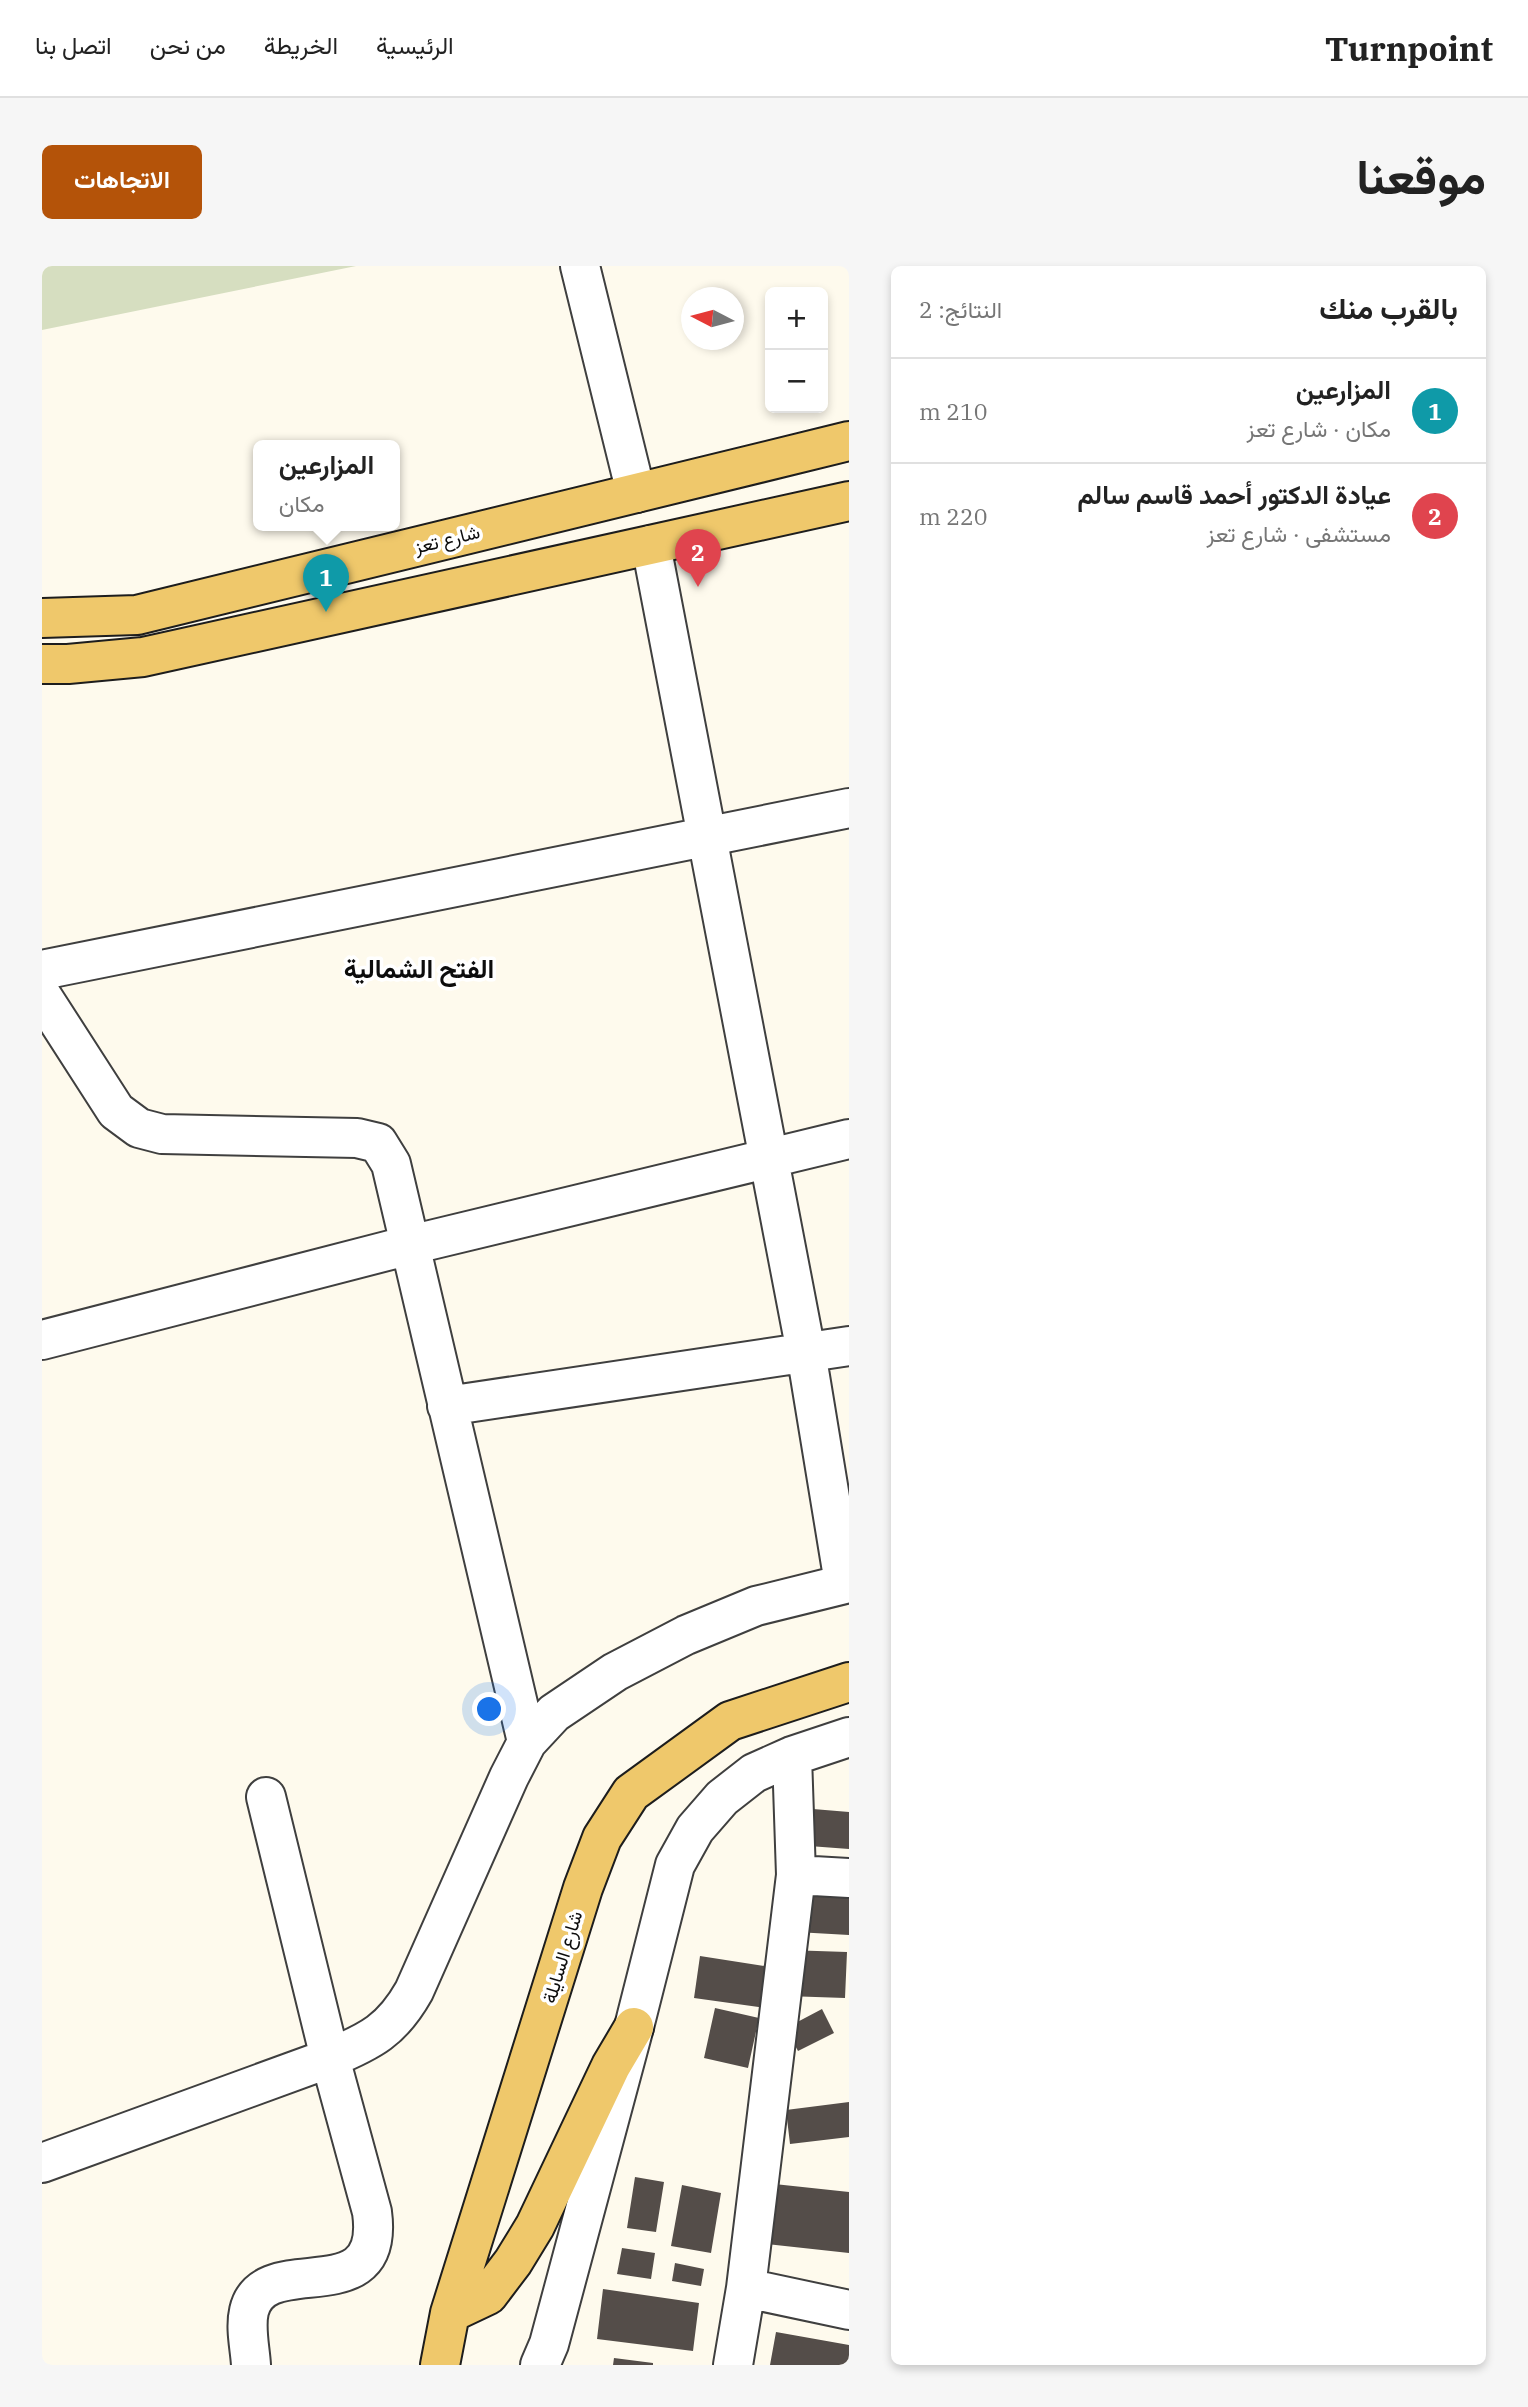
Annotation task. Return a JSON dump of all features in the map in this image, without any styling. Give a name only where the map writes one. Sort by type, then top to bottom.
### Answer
[{"type":"main road","name":"شارع تعز","points":[[42,618],[137,615],[849,441]]},
{"type":"main road","points":[[42,664],[143,657],[849,501]]},
{"type":"main road","points":[[137,615],[143,657]]},
{"type":"main road","name":"شارع السايلة","points":[[440,2365],[450,2312],[583,1888],[602,1838],[631,1793],[730,1721],[849,1682]]},
{"type":"main road","points":[[450,2312],[488,2295],[513,2262],[534,2226],[611,2066],[635,2027]]},
{"type":"street","points":[[580,266],[636,493]]},
{"type":"street","points":[[42,2163],[365,2044],[385,2030],[402,2012],[414,1991],[497,1801],[527,1742],[554,1713],[615,1672],[674,1641],[756,1606],[846,1583],[806,1352],[651,545]]},
{"type":"street","points":[[42,970],[849,808]]},
{"type":"street","points":[[42,996],[116,1111],[139,1128],[162,1134],[357,1138],[378,1143],[391,1164],[527,1742]]},
{"type":"street","points":[[42,1340],[410,1245],[849,1139]]},
{"type":"street","points":[[447,1406],[849,1346]]},
{"type":"street","points":[[540,2365],[549,2344],[635,2027],[675,1865],[695,1829],[722,1798],[754,1773],[792,1756],[849,1737]]},
{"type":"street","points":[[733,2365],[746,2288],[796,1875],[792,1756]]},
{"type":"street","points":[[251,2365],[248,2325],[249,2311],[255,2298],[265,2288],[278,2283],[350,2272],[363,2260],[371,2245],[374,2229],[372,2212],[330,2057],[266,1797]]},
{"type":"street","points":[[796,1875],[849,1878]]},
{"type":"street","points":[[746,2288],[849,2310]]},
{"type":"green space","points":[[42,266],[356,266],[42,330]]},
{"type":"building","points":[[813,1809],[849,1812],[849,1849],[809,1846]]},
{"type":"building","points":[[799,1889],[849,1891],[849,1935],[796,1932]]},
{"type":"building","points":[[787,1950],[847,1952],[845,1998],[786,1996]]},
{"type":"building","points":[[700,1956],[771,1967],[765,2008],[694,1998]]},
{"type":"building","points":[[715,2008],[759,2018],[748,2068],[704,2058]]},
{"type":"building","points":[[822,2009],[834,2033],[798,2051],[786,2028]]},
{"type":"building","points":[[849,2102],[849,2137],[790,2144],[786,2110]]},
{"type":"building","points":[[635,2177],[664,2182],[656,2232],[627,2228]]},
{"type":"building","points":[[765,2183],[849,2192],[849,2253],[758,2243]]},
{"type":"building","points":[[682,2185],[721,2193],[711,2253],[671,2246]]},
{"type":"building","points":[[622,2248],[655,2253],[651,2279],[617,2274]]},
{"type":"building","points":[[675,2263],[704,2269],[701,2286],[672,2281]]},
{"type":"building","points":[[603,2289],[699,2303],[693,2351],[597,2339]]},
{"type":"building","points":[[776,2332],[849,2345],[849,2365],[770,2365]]},
{"type":"building","points":[[614,2358],[653,2363],[653,2365],[613,2365]]},
{"type":"place","name":"عيادة الدكتور أحمد قاسم سالم","points":[[698,587]]},
{"type":"place","name":"المزارعين","points":[[326,612]]},
{"type":"district","name":"الفتح الشمالية","points":[[419,969]]}]
